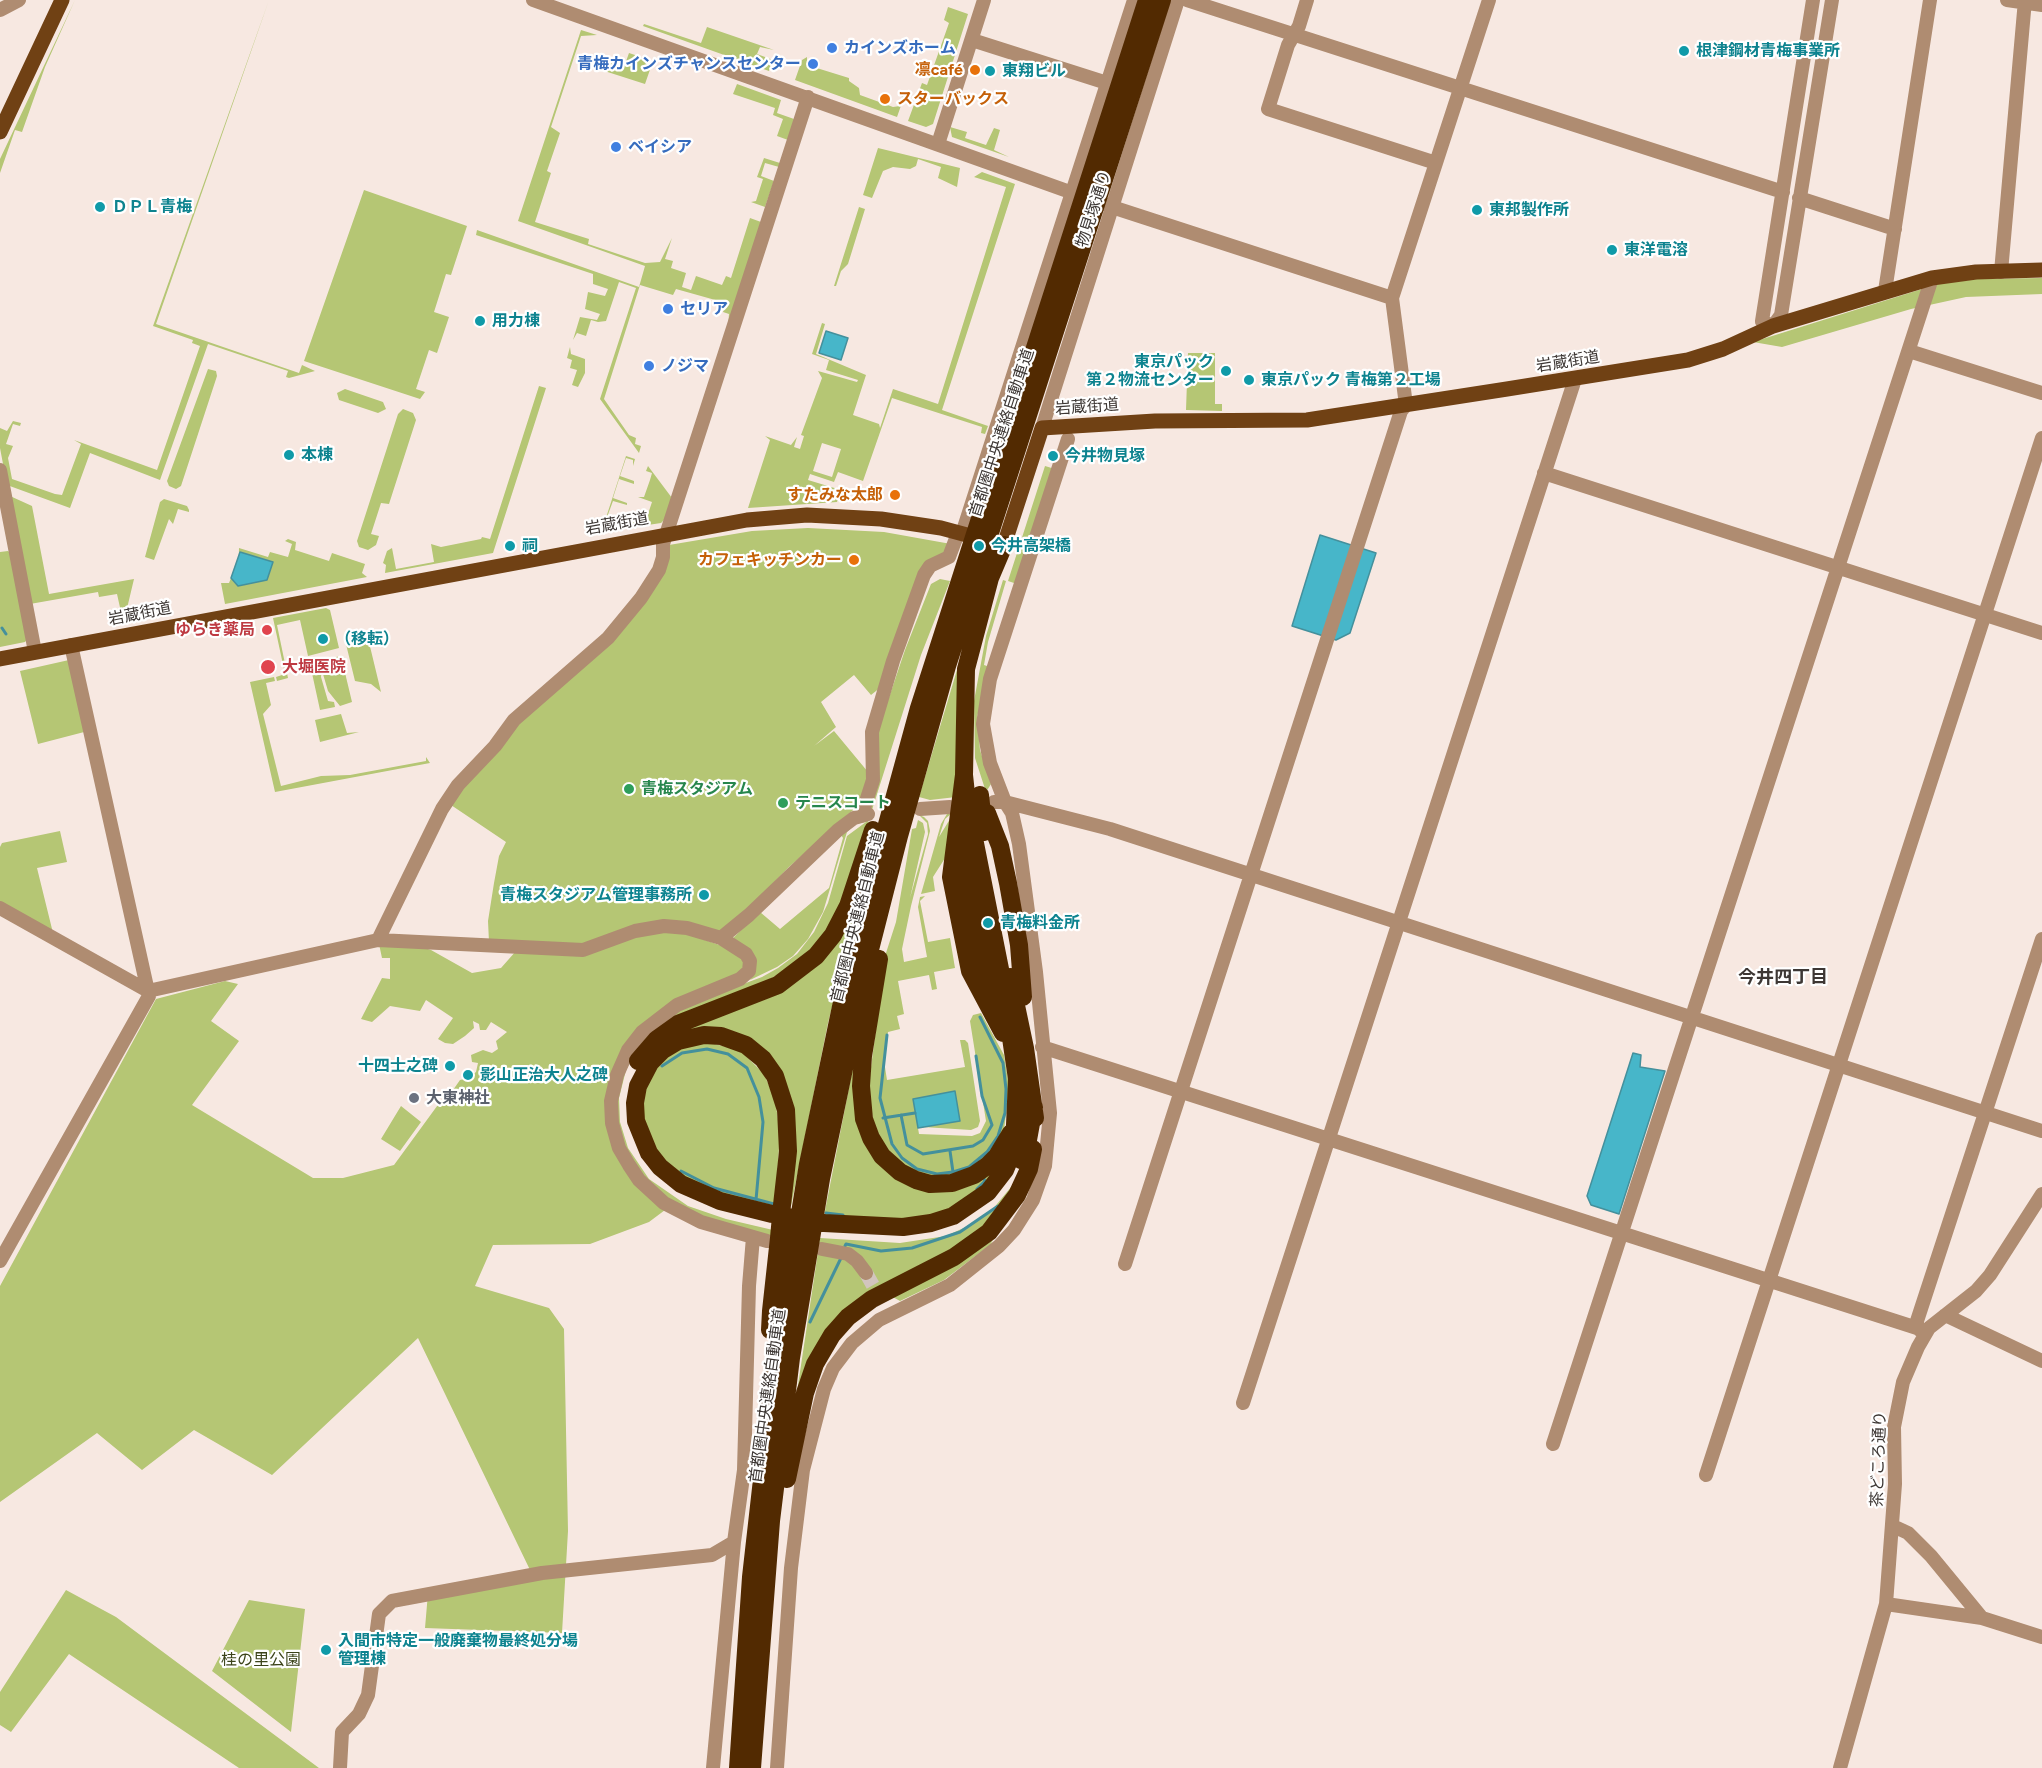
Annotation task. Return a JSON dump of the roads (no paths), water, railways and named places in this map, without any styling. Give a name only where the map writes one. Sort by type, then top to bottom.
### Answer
[{"type":"highway","name":"首都圏中央連絡自動車道","points":[[738,1768],[749,1600],[761,1478],[764,1402],[794,1247],[808,1208],[864,973],[963,587],[1147,0]]},
{"type":"highway","name":"首都圏中央連絡自動車道","points":[[808,1208],[833,1043],[896,787],[1162,0]]},
{"type":"highway","points":[[1004,545],[984,596],[966,669],[964,775],[967,803],[992,922],[1003,989],[1003,1009],[1021,1046]]},
{"type":"highway","points":[[794,1247],[782,1205],[788,1151],[787,1120],[781,1090],[766,1063],[742,1043],[712,1035],[687,1038],[663,1050],[646,1070],[636,1095],[638,1130],[649,1153],[667,1174],[696,1192],[720,1201],[772,1214],[824,1223],[890,1228],[919,1226],[948,1218],[979,1200],[1003,1174],[1014,1148],[1017,1079],[1024,1024],[1002,896],[993,800],[970,760],[970,698],[987,617],[1002,570],[1004,545]]},
{"type":"highway","points":[[963,587],[927,655],[852,895],[833,935],[810,963],[784,982],[694,1016],[657,1039],[640,1058],[630,1079],[626,1119],[633,1143],[648,1168],[668,1186],[701,1204],[743,1217],[797,1228],[895,1236],[944,1229],[968,1218],[989,1204],[1020,1162],[1028,1140],[1034,1107]]},
{"type":"highway","points":[[918,766],[864,1049],[861,1086],[864,1119],[874,1144],[889,1163],[910,1178],[937,1184],[967,1179],[987,1166],[1003,1148],[1017,1118]]},
{"type":"highway","points":[[964,775],[956,814],[955,850],[974,954],[994,1014],[1021,1046]]},
{"type":"highway","points":[[754,1730],[767,1664],[775,1567],[788,1475],[805,1393],[815,1364],[837,1329],[863,1304],[962,1253],[1001,1219],[1017,1196],[1029,1169],[1034,1144],[1034,1107],[987,856],[993,800]]},
{"type":"highway","points":[[956,814],[998,994],[994,1014]]},
{"type":"highway","name":"首都圏中央連絡自動車道","points":[[752,1768],[794,1247]]},
{"type":"main road","points":[[0,132],[62,0]]},
{"type":"main road","name":"岩蔵街道","points":[[0,659],[747,520],[807,515],[881,519],[960,533],[1004,545],[1042,428],[1155,421],[1296,421],[1575,379],[1688,360],[1722,349],[1773,326],[1932,278],[1969,273],[2042,270]]},
{"type":"street","points":[[0,10],[19,0]]},
{"type":"street","points":[[533,0],[1112,207],[1392,298]]},
{"type":"street","points":[[938,144],[984,0]]},
{"type":"street","points":[[721,938],[749,915],[838,830],[865,814],[873,780],[872,732],[893,661],[926,572],[930,566],[949,557],[960,533],[1134,0]]},
{"type":"street","name":"物見塚通り","points":[[1042,428],[1178,0]]},
{"type":"street","points":[[1187,0],[1783,192]]},
{"type":"street","points":[[1307,0],[1268,109],[1436,163]]},
{"type":"street","points":[[1125,1264],[1401,411],[1406,405],[1392,298],[1488,0]]},
{"type":"street","points":[[1813,0],[1762,321],[1773,326],[1781,315],[1832,0]]},
{"type":"street","points":[[1885,291],[1930,0]]},
{"type":"street","points":[[2007,0],[2042,5]]},
{"type":"street","points":[[2001,272],[2025,1]]},
{"type":"street","points":[[972,40],[1107,82]]},
{"type":"street","points":[[1799,89],[1816,92]]},
{"type":"street","points":[[378,940],[446,801],[495,746],[514,720],[601,645],[620,625],[658,570],[667,534],[808,97]]},
{"type":"street","points":[[1800,198],[1895,228]]},
{"type":"street","points":[[1553,1444],[1932,278]]},
{"type":"street","points":[[1909,351],[2042,393]]},
{"type":"street","points":[[1243,1403],[1575,379]]},
{"type":"street","points":[[1706,1475],[2042,438]]},
{"type":"street","points":[[777,1768],[791,1568],[803,1470],[824,1389],[834,1368],[852,1343],[887,1309],[950,1285],[969,1273],[1014,1230],[1033,1200],[1046,1166],[1051,1129],[1021,1046],[1036,972],[1019,844],[1012,813],[993,800],[985,741],[985,702],[994,666],[1068,439]]},
{"type":"street","points":[[0,470],[35,652]]},
{"type":"street","points":[[1544,473],[2042,633]]},
{"type":"street","points":[[0,548],[15,546]]},
{"type":"street","points":[[0,1261],[149,996],[71,645]]},
{"type":"street","points":[[993,800],[1110,829],[2042,1131]]},
{"type":"street","points":[[920,809],[956,814]]},
{"type":"street","points":[[0,908],[148,991],[378,940],[583,950],[635,932],[664,926],[687,928],[721,938],[746,954],[750,961],[749,971],[740,979],[677,1005],[642,1032],[628,1050],[617,1075],[611,1118],[616,1140],[629,1165],[659,1199],[694,1220],[794,1247],[848,1254],[857,1261],[866,1274]]},
{"type":"street","points":[[1921,1331],[1917,1321],[2042,939]]},
{"type":"street","points":[[1021,1046],[1181,1091],[1921,1331]]},
{"type":"street","name":"茶どころ通り","points":[[1840,1768],[1886,1604],[1893,1526],[1894,1427],[1897,1405],[1921,1331],[1976,1291],[1990,1275],[2042,1194]]},
{"type":"street","points":[[713,1768],[734,1542],[744,1470],[749,1286],[753,1237]]},
{"type":"street","points":[[1945,1315],[2042,1361]]},
{"type":"street","points":[[1893,1526],[1908,1533],[1931,1556],[1982,1617]]},
{"type":"street","points":[[340,1768],[342,1732],[359,1714],[368,1695],[380,1614],[392,1600],[542,1573],[712,1555],[734,1542]]},
{"type":"street","points":[[1886,1604],[1982,1617],[2042,1637]]},
{"type":"water","points":[[826,331],[848,338],[841,360],[819,353]]},
{"type":"water","points":[[1320,535],[1376,553],[1350,633],[1336,640],[1292,626]]},
{"type":"water","points":[[240,552],[273,562],[267,580],[238,586],[231,578]]},
{"type":"water","points":[[1633,1053],[1641,1055],[1640,1067],[1665,1071],[1619,1214],[1591,1205],[1587,1196]]},
{"type":"water","points":[[955,1091],[960,1121],[918,1128],[913,1099]]},
{"type":"waterway","points":[[2,628],[6,634]]},
{"type":"waterway","points":[[887,1035],[880,1098],[892,1144],[902,1158],[917,1169],[937,1174],[953,1172],[969,1167],[987,1152],[998,1136],[1005,1113],[1006,1089],[1003,1063],[980,1017]]},
{"type":"waterway","points":[[662,1066],[682,1053],[707,1049],[728,1054],[747,1068],[759,1097],[763,1122],[756,1200]]},
{"type":"waterway","points":[[901,1115],[907,1145],[923,1154],[973,1146],[983,1140],[992,1125],[982,1096],[976,1056]]},
{"type":"waterway","points":[[883,1118],[915,1113]]},
{"type":"waterway","points":[[950,1151],[953,1172]]},
{"type":"waterway","points":[[681,1171],[714,1188],[774,1204]]},
{"type":"waterway","points":[[977,1189],[985,1181],[984,1179]]},
{"type":"waterway","points":[[845,1246],[846,1244],[881,1251],[912,1248],[960,1232],[998,1206]]},
{"type":"waterway","points":[[826,1213],[843,1215]]},
{"type":"waterway","points":[[810,1322],[841,1258]]},
{"type":"tunnel","points":[[866,1273],[884,1305]]},
{"type":"place","name":"カインズホーム","points":[[832,48]]},
{"type":"place","name":"根津鋼材青梅事業所","points":[[1684,51]]},
{"type":"place","name":"青梅カインズチャンスセンター","points":[[813,64]]},
{"type":"place","name":"凛café","points":[[975,70]]},
{"type":"place","name":"東翔ビル","points":[[990,71]]},
{"type":"place","name":"スターバックス","points":[[885,99]]},
{"type":"place","name":"ベイシア","points":[[616,147]]},
{"type":"place","name":"ＤＰＬ青梅","points":[[100,207]]},
{"type":"place","name":"東邦製作所","points":[[1477,210]]},
{"type":"place","name":"東洋電溶","points":[[1612,250]]},
{"type":"place","name":"セリア","points":[[668,309]]},
{"type":"place","name":"用力棟","points":[[480,321]]},
{"type":"place","name":"ノジマ","points":[[649,366]]},
{"type":"place","name":"東京パック 第２物流センター","points":[[1226,371]]},
{"type":"place","name":"東京パック 青梅第２工場","points":[[1249,380]]},
{"type":"place","name":"本棟","points":[[289,455]]},
{"type":"place","name":"今井物見塚","points":[[1053,456]]},
{"type":"place","name":"すたみな太郎","points":[[895,495]]},
{"type":"place","name":"祠","points":[[510,546]]},
{"type":"place","name":"今井高架橋","points":[[979,546]]},
{"type":"place","name":"カフェキッチンカー","points":[[854,560]]},
{"type":"place","name":"ゆらき薬局","points":[[267,630]]},
{"type":"place","name":"（移転）","points":[[323,639]]},
{"type":"place","name":"大堀医院","points":[[268,667]]},
{"type":"place","name":"青梅スタジアム","points":[[629,789]]},
{"type":"place","name":"テニスコート","points":[[783,803]]},
{"type":"place","name":"青梅スタジアム管理事務所","points":[[704,895]]},
{"type":"place","name":"青梅料金所","points":[[988,923]]},
{"type":"place","name":"十四士之碑","points":[[450,1066]]},
{"type":"place","name":"影山正治大人之碑","points":[[468,1075]]},
{"type":"place","name":"大東神社","points":[[414,1098]]},
{"type":"place","name":"入間市特定一般廃棄物最終処分場 管理棟","points":[[326,1650]]},
{"type":"district","name":"今井四丁目","points":[[1783,978]]},
{"type":"park label","name":"桂の里公園","points":[[261,1660]]}]
